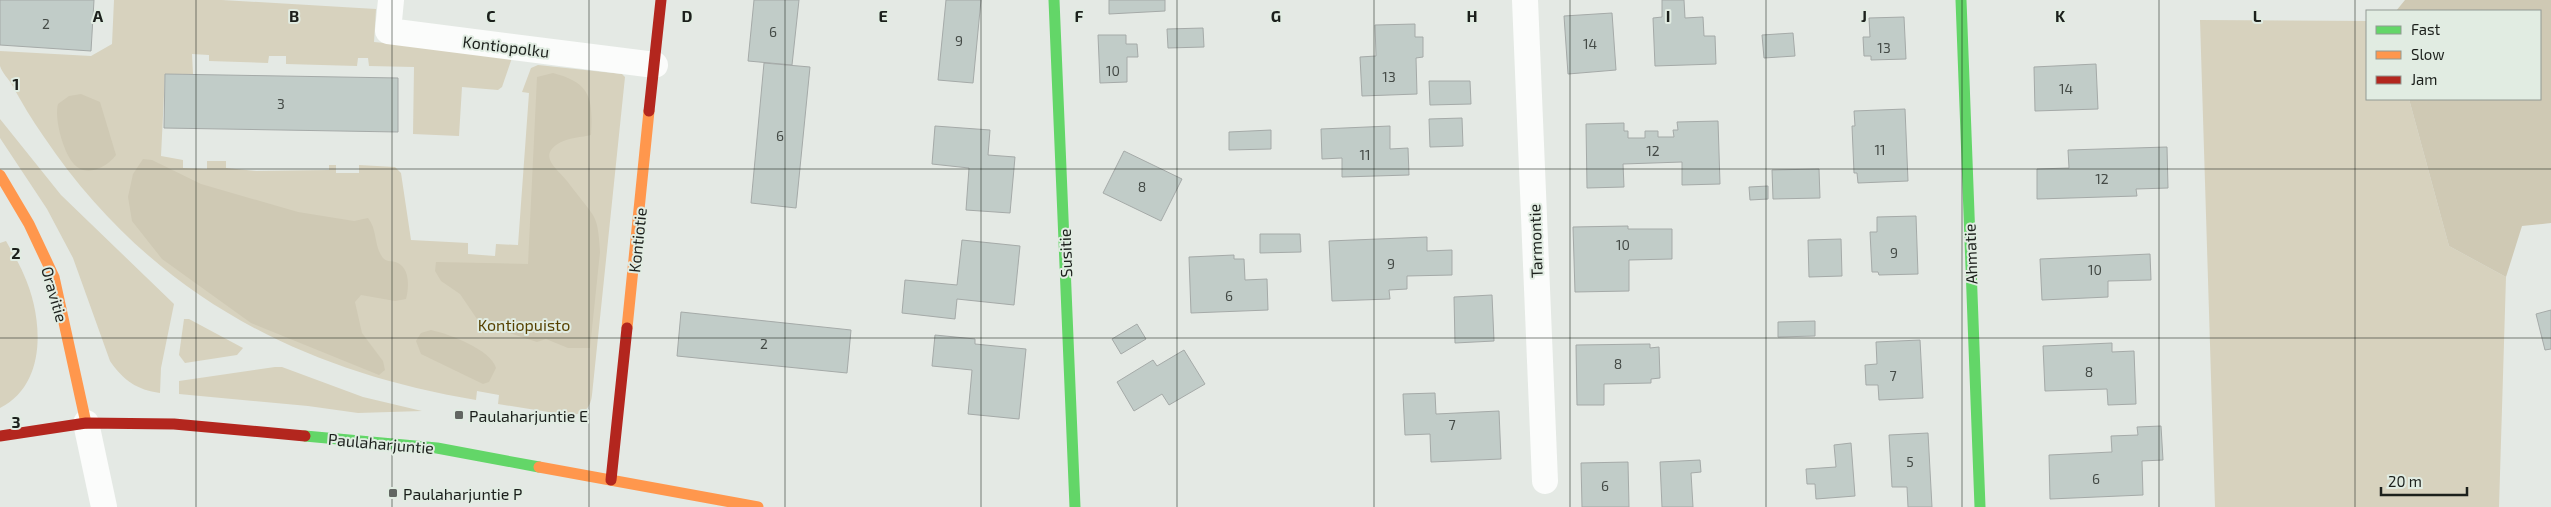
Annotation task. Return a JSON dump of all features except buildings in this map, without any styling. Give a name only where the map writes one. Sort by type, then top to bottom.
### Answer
[{"type":"street","name":"Kontiopolku","points":[[391,0],[388,32],[655,65]]},
{"type":"street","name":"Kontiotie","points":[[611,480],[661,0]]},
{"type":"street","name":"Susitie","points":[[1054,0],[1075,507]]},
{"type":"street","name":"Tarmontie","points":[[1525,0],[1545,481]]},
{"type":"street","name":"Ahmatie","points":[[1961,0],[1980,507]]},
{"type":"street","name":"Oravitie","points":[[0,175],[29,224],[54,277],[86,422]]},
{"type":"street","name":"Paulaharjuntie","points":[[0,436],[86,422],[174,424],[437,448],[758,507]]},
{"type":"street","points":[[86,422],[104,507]]},
{"type":"green space","name":"Kontiopuisto","points":[[114,0],[222,0],[376,9],[374,42],[513,55],[502,87],[498,90],[462,87],[459,136],[413,134],[414,67],[369,66],[368,58],[358,58],[357,66],[286,64],[286,56],[269,56],[268,63],[209,61],[209,55],[192,54],[193,74],[165,74],[161,156],[183,160],[183,168],[207,169],[207,161],[226,161],[226,168],[256,171],[329,170],[329,165],[336,165],[336,173],[359,173],[359,165],[395,167],[401,173],[411,240],[468,243],[468,254],[495,256],[496,244],[518,245],[529,93],[522,92],[531,68],[538,65],[622,74],[625,77],[592,395],[590,404],[585,411],[567,415],[498,404],[499,395],[477,391],[476,400],[410,386],[347,368],[287,344],[231,315],[179,280],[130,239],[85,191],[44,137],[0,66],[0,51],[91,56],[112,44]]},
{"type":"green space","points":[[2405,0],[2551,0],[2551,223],[2522,226],[2506,277],[2449,246],[2409,100],[2541,100],[2541,10],[2397,10]]},
{"type":"green space","points":[[2200,20],[2366,21],[2366,100],[2409,100],[2449,246],[2506,277],[2499,507],[2215,507]]},
{"type":"green space","points":[[553,73],[566,77],[582,87],[590,102],[591,135],[561,142],[550,152],[549,157],[554,167],[593,215],[598,228],[600,252],[590,348],[568,348],[546,339],[537,342],[488,326],[477,319],[460,294],[441,281],[435,271],[436,262],[528,264],[537,77]]},
{"type":"green space","points":[[81,94],[100,102],[116,155],[107,164],[90,171],[78,168],[69,158],[58,126],[58,104],[69,96]]},
{"type":"green space","points":[[0,119],[61,195],[174,304],[161,368],[160,393],[152,392],[131,383],[120,374],[110,361],[73,258],[47,209],[0,138]]},
{"type":"green space","points":[[143,159],[152,160],[201,184],[298,212],[354,221],[368,218],[373,227],[377,246],[383,258],[402,266],[408,279],[406,299],[395,301],[361,295],[355,302],[362,333],[383,361],[385,370],[379,375],[251,323],[162,259],[132,221],[128,197],[133,174]]},
{"type":"green space","points":[[6,241],[22,271],[30,292],[35,310],[37,348],[34,366],[27,383],[16,397],[0,408],[0,243]]},
{"type":"green space","points":[[184,319],[189,319],[243,348],[237,355],[185,363],[179,355]]},
{"type":"green space","points":[[431,330],[468,343],[486,355],[496,368],[489,382],[483,384],[421,354],[416,341],[421,333]]},
{"type":"green space","points":[[282,367],[363,397],[422,411],[358,413],[308,406],[179,394],[179,381]]},
{"type":"traffic: fast","points":[[1054,0],[1075,507]]},
{"type":"traffic: fast","points":[[1961,0],[1980,507]]},
{"type":"traffic: fast","points":[[305,436],[437,448],[539,467]]},
{"type":"traffic: slow","points":[[627,328],[649,111]]},
{"type":"traffic: slow","points":[[0,175],[29,224],[54,277],[86,423]]},
{"type":"traffic: slow","points":[[539,467],[758,507]]},
{"type":"traffic: jam","points":[[649,111],[661,0]]},
{"type":"traffic: jam","points":[[611,480],[627,328]]},
{"type":"traffic: jam","points":[[0,436],[86,423],[174,424],[305,436]]},
{"type":"place","name":"Paulaharjuntie E","points":[[459,415]]},
{"type":"place","name":"Paulaharjuntie P","points":[[393,493]]}]
